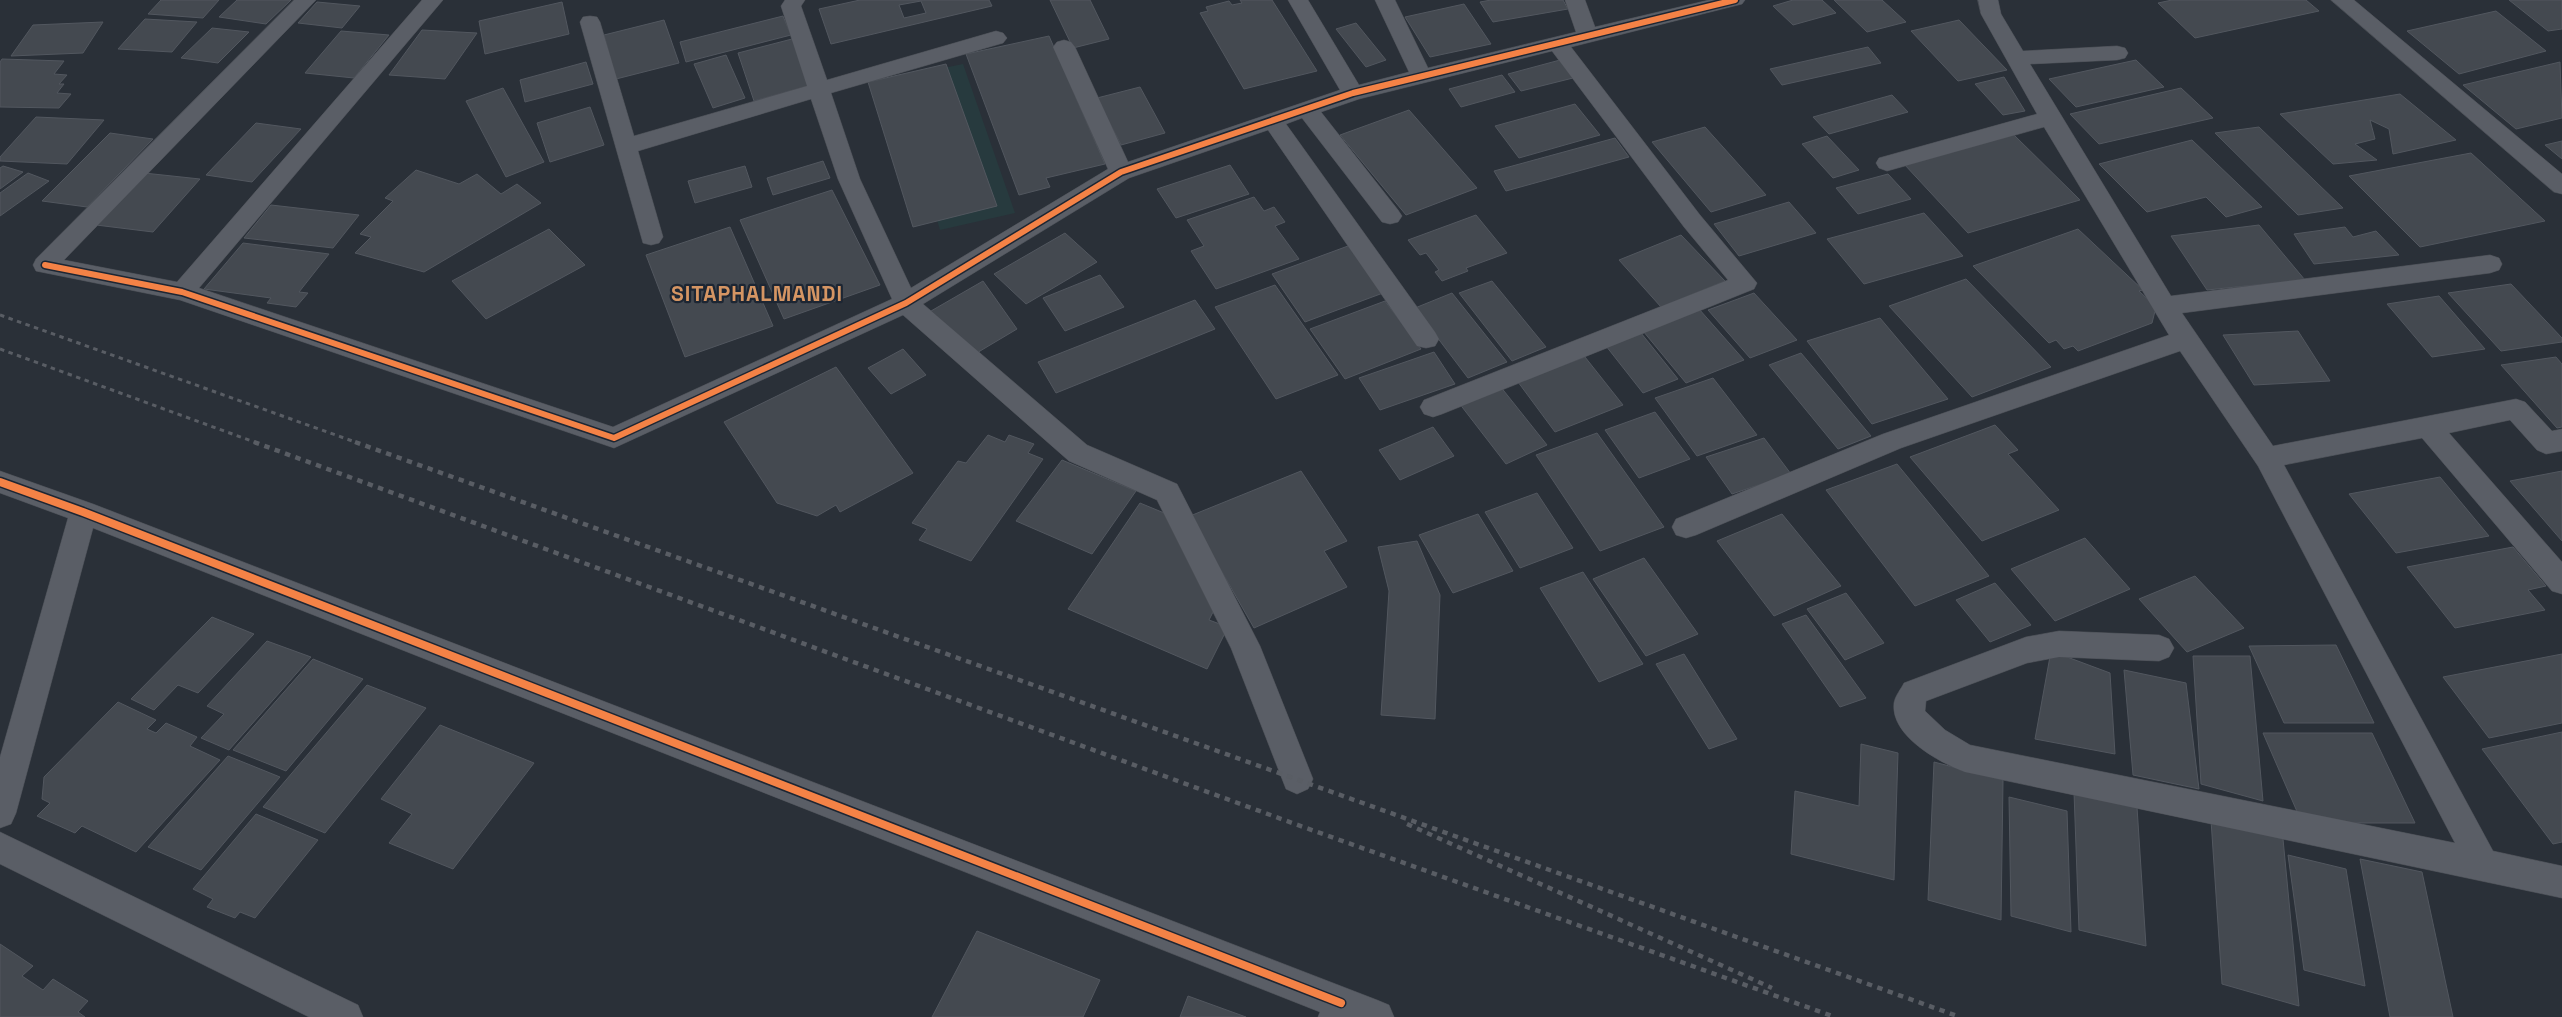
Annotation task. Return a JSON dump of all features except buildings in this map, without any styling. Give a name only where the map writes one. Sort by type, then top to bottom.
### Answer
[{"type":"street","points":[[306,0],[45,266],[182,292],[614,438],[906,302],[1121,172],[1353,93],[1420,75],[1735,0]]},
{"type":"street","points":[[182,292],[433,0]]},
{"type":"street","points":[[795,0],[792,6],[849,179],[906,302],[1078,453],[1168,492],[1245,646],[1297,779]]},
{"type":"street","points":[[1298,0],[1353,93]]},
{"type":"street","points":[[1385,0],[1420,75]]},
{"type":"street","points":[[1576,0],[1588,36]]},
{"type":"street","points":[[1988,0],[1991,14],[2050,118],[2185,339],[2267,458],[2483,864]]},
{"type":"street","points":[[2341,0],[2562,186]]},
{"type":"street","points":[[590,22],[627,146],[651,237]]},
{"type":"street","points":[[627,146],[819,88],[996,38]]},
{"type":"street","points":[[1433,407],[1745,283],[1692,221],[1556,43]]},
{"type":"street","points":[[1064,47],[1121,172]]},
{"type":"street","points":[[2016,58],[2117,53]]},
{"type":"street","points":[[1307,109],[1390,216]]},
{"type":"street","points":[[1887,163],[2050,118]]},
{"type":"street","points":[[1273,121],[1426,339]]},
{"type":"street","points":[[2165,306],[2490,264]]},
{"type":"street","points":[[1686,526],[1892,441],[2185,339]]},
{"type":"street","points":[[2267,458],[2516,409],[2557,448]]},
{"type":"street","points":[[2427,426],[2562,582]]},
{"type":"street","points":[[0,482],[84,512],[1338,1010],[1377,1017]]},
{"type":"street","points":[[0,813],[84,512]]},
{"type":"street","points":[[2159,648],[2059,644],[2026,650],[1915,692],[1909,698],[1909,709],[1925,734],[1965,758],[2483,864],[2562,882]]},
{"type":"street","points":[[0,847],[346,1017]]},
{"type":"green space","points":[[963,64],[1015,213],[940,230],[895,78]]},
{"type":"railway","points":[[0,315],[358,443]]},
{"type":"railway","points":[[0,349],[257,443]]},
{"type":"railway","points":[[254,442],[1295,824],[1835,1017]]},
{"type":"railway","points":[[355,442],[1960,1017]]},
{"type":"railway","points":[[1407,824],[1772,988]]},
{"type":"cycle path","points":[[45,265],[182,292],[614,438],[906,303],[1121,172],[1353,93],[1735,0]]},
{"type":"cycle path","points":[[0,482],[83,512],[1341,1003]]},
{"type":"district","name":"SITAPHALMANDI","points":[[757,293]]}]
